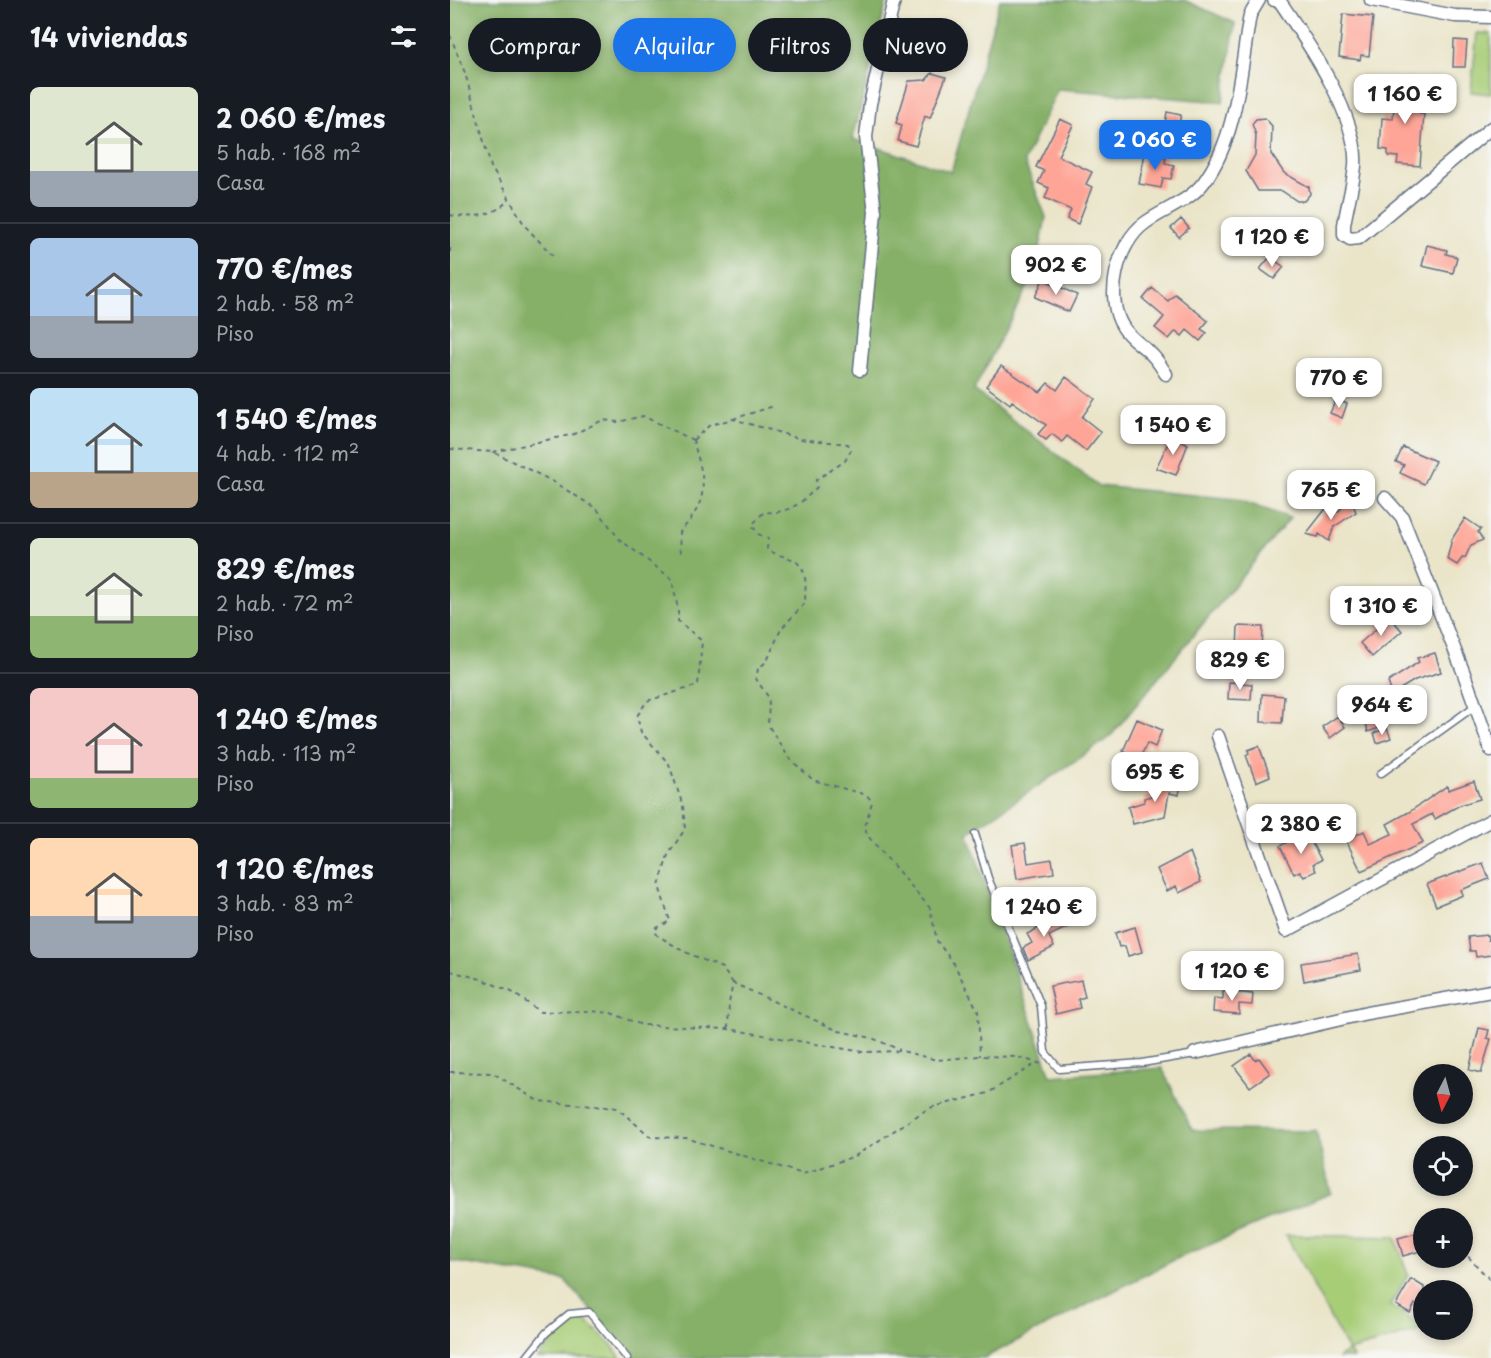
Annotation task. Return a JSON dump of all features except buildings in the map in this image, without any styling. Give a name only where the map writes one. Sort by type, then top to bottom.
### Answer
[{"type":"street","points":[[860,370],[875,212],[866,136],[870,104],[894,0]]},
{"type":"street","points":[[1166,374],[1153,356],[1131,338],[1121,324],[1116,296],[1118,264],[1126,241],[1145,223],[1172,209],[1204,183],[1226,146],[1250,15],[1259,0]]},
{"type":"street","points":[[1274,0],[1279,0],[1311,48],[1347,120],[1355,164],[1344,225],[1344,235],[1350,240],[1359,238],[1491,128]]},
{"type":"street","points":[[1371,0],[1455,16],[1491,17]]},
{"type":"street","points":[[1385,498],[1402,517],[1491,750]]},
{"type":"street","points":[[1218,736],[1286,931],[1491,820]]},
{"type":"street","points":[[1195,1053],[1367,1013],[1491,991]]},
{"type":"lane","points":[[1380,774],[1475,705]]},
{"type":"lane","points":[[975,834],[988,878],[1041,1006],[1045,1052],[1059,1069],[1142,1063],[1195,1053]]},
{"type":"lane","points":[[526,1358],[546,1333],[569,1314],[589,1312],[627,1358]]},
{"type":"path","points":[[450,35],[465,73],[491,167],[525,226],[555,258]]},
{"type":"path","points":[[450,215],[469,217],[483,215],[505,204],[509,198]]},
{"type":"path","points":[[693,440],[710,425],[774,406]]},
{"type":"path","points":[[450,448],[493,452],[574,434],[603,420],[618,422],[643,416],[693,440],[704,478],[697,513],[680,532],[681,553]]},
{"type":"path","points":[[733,418],[801,439],[848,444],[851,450],[845,461],[816,480],[817,488],[798,506],[777,513],[764,512],[752,525],[758,534],[768,538],[767,549],[777,557],[795,561],[805,574],[805,603],[781,629],[767,661],[758,669],[756,679],[769,698],[768,725],[789,758],[813,780],[867,795],[872,802],[866,826],[867,835],[930,908],[937,941],[954,964],[978,1011],[980,1056]]},
{"type":"path","points":[[493,452],[552,481],[597,509],[619,539],[672,579],[678,621],[702,641],[698,685],[647,701],[637,716],[641,732],[669,764],[683,806],[685,829],[668,855],[659,886],[670,921],[655,929],[657,935],[683,951],[722,968],[733,983],[839,1031],[872,1038],[902,1051],[937,1060],[980,1056],[1017,1057],[1059,1069]]},
{"type":"path","points":[[450,972],[481,979],[512,992],[540,1012],[590,1011],[611,1014],[642,1025],[728,1029],[863,1052],[902,1051]]},
{"type":"path","points":[[728,1029],[729,1003],[733,983]]},
{"type":"path","points":[[450,1072],[492,1073],[538,1101],[617,1108],[651,1137],[686,1138],[803,1173],[855,1156],[929,1108],[988,1093],[1037,1063]]},
{"type":"path","points":[[1473,1262],[1491,1281]]},
{"type":"green space","points":[[450,0],[887,0],[883,18],[863,18],[863,72],[869,72],[853,139],[951,172],[1000,0],[1184,0],[1235,23],[1223,102],[1058,89],[1024,161],[1046,217],[1035,272],[974,390],[1098,486],[1236,499],[1290,518],[1109,738],[968,833],[1051,1076],[1162,1068],[1192,1130],[1316,1131],[1331,1193],[1174,1260],[984,1358],[632,1358],[565,1280],[450,1261]]},
{"type":"green space","points":[[1477,33],[1491,34],[1491,94],[1471,92]]},
{"type":"green space","points":[[1286,1235],[1395,1237],[1408,1275],[1390,1305],[1413,1321],[1413,1332],[1349,1351],[1353,1358],[1338,1358],[1348,1351]]},
{"type":"green space","points":[[584,1319],[611,1344],[621,1358],[538,1358],[568,1323]]}]
